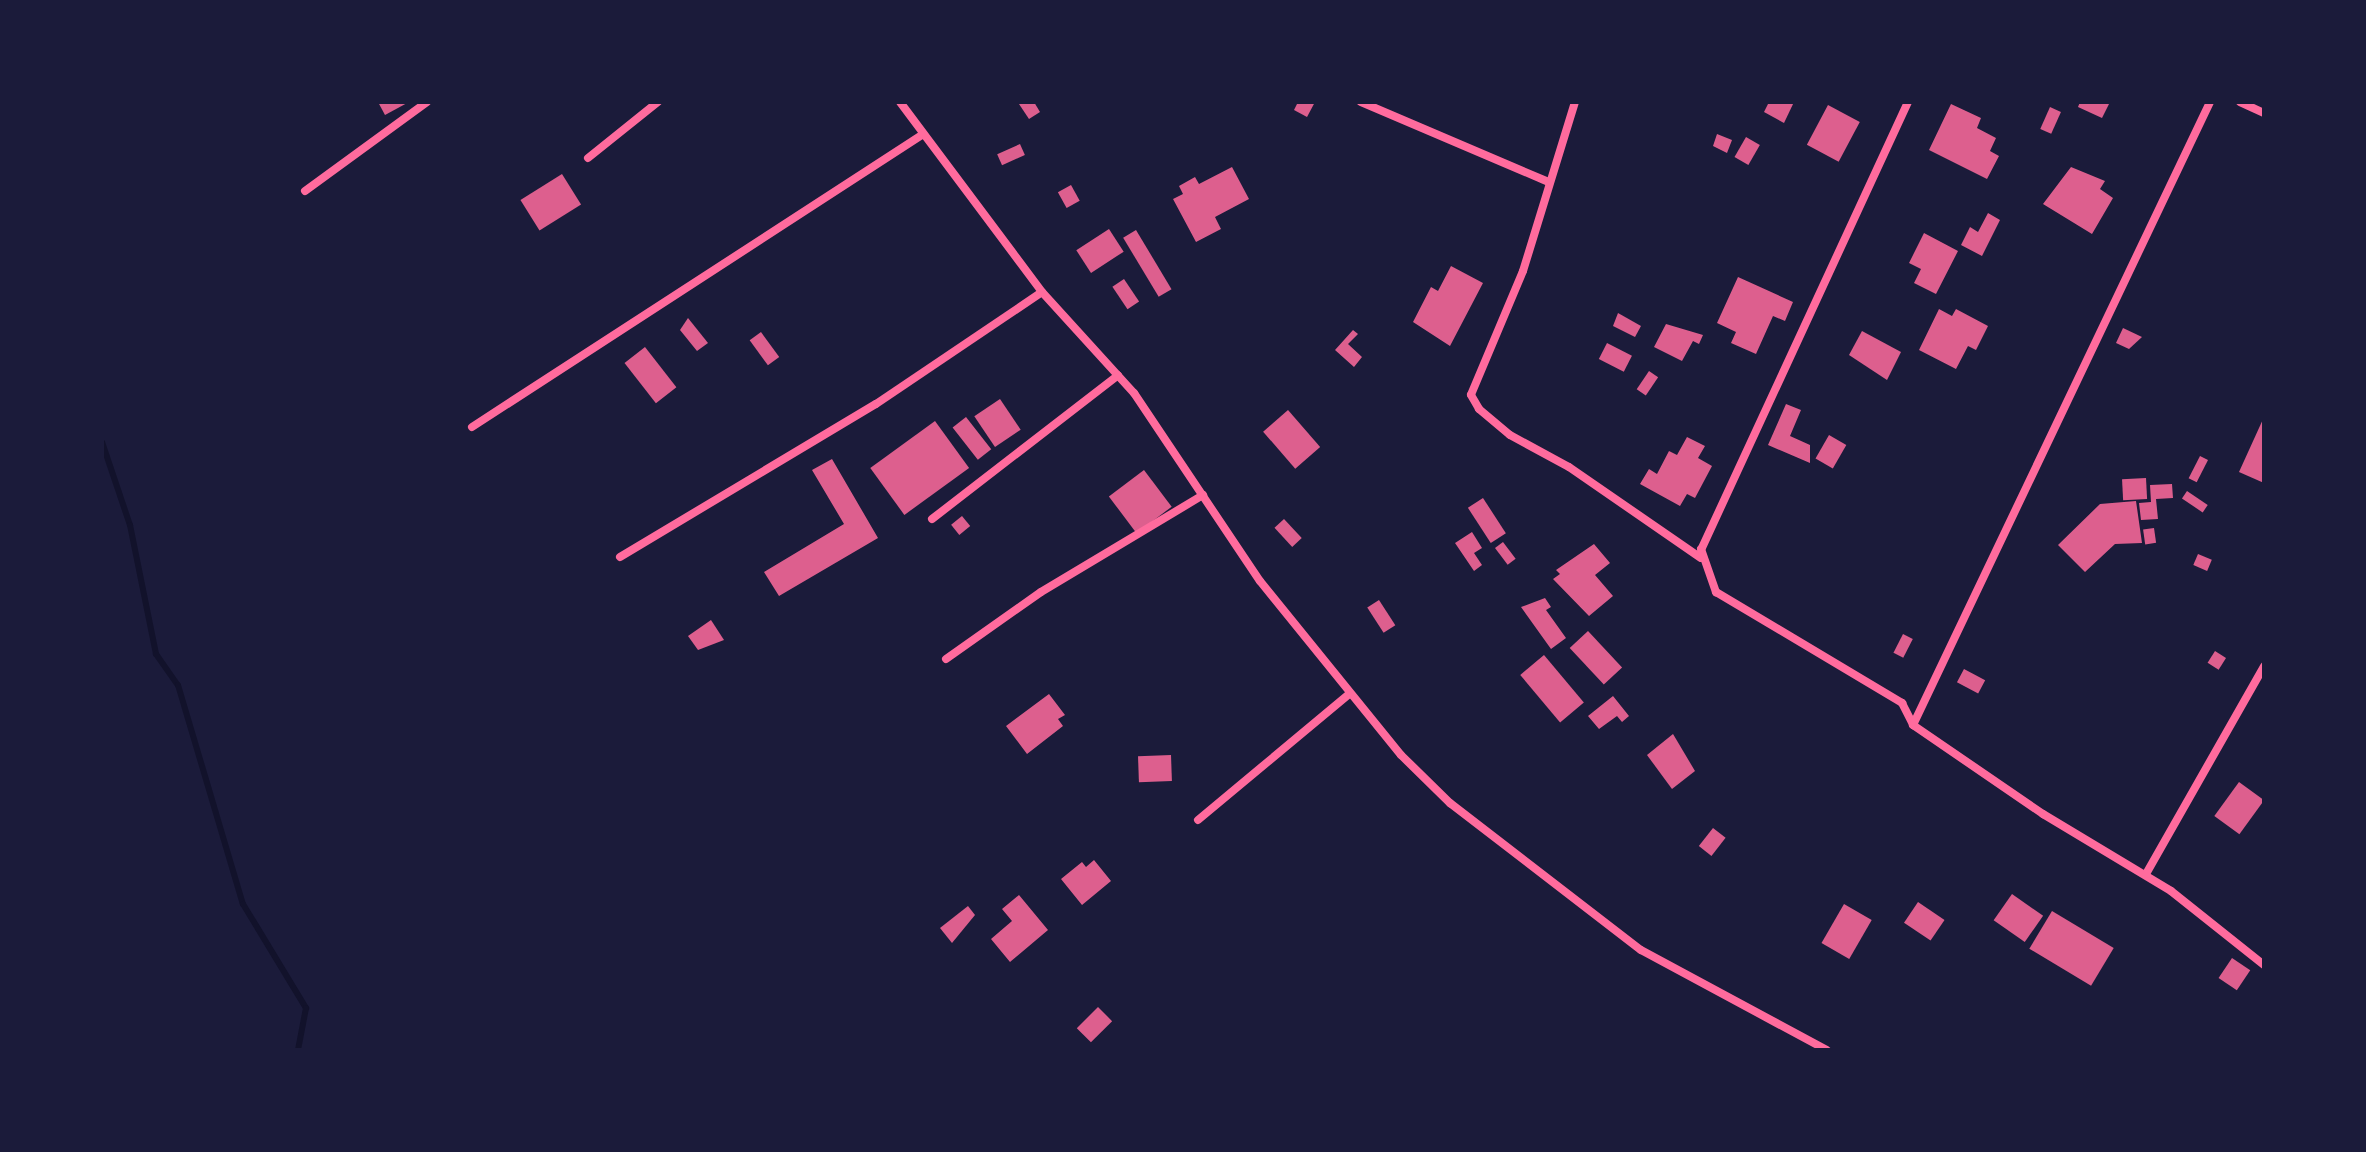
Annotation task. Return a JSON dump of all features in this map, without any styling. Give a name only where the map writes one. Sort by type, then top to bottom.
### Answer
[{"type":"street","points":[[305,191],[427,102]]},
{"type":"street","points":[[588,158],[658,102]]},
{"type":"street","points":[[900,102],[1042,292],[1118,375],[1348,695],[1435,789],[1641,950],[1827,1050]]},
{"type":"street","points":[[1361,102],[1549,182]]},
{"type":"street","points":[[1575,102],[1507,312],[1471,391],[1473,401],[1510,435],[1569,467],[1701,558]]},
{"type":"street","points":[[1908,102],[1704,535],[1701,558],[1716,592],[1902,703],[1913,725],[2043,814],[2146,874],[2264,965]]},
{"type":"street","points":[[1913,725],[2210,102]]},
{"type":"street","points":[[2240,102],[2264,113]]},
{"type":"street","points":[[472,427],[922,135]]},
{"type":"street","points":[[620,557],[903,387],[1042,292]]},
{"type":"street","points":[[932,519],[1118,375]]},
{"type":"street","points":[[946,659],[1041,592],[1203,495]]},
{"type":"street","points":[[2146,874],[2264,666]]},
{"type":"street","points":[[1198,820],[1348,695]]},
{"type":"building","points":[[378,102],[409,102],[385,115]]},
{"type":"building","points":[[1034,102],[1040,112],[1029,119],[1019,104]]},
{"type":"building","points":[[1298,102],[1315,102],[1307,117],[1294,110]]},
{"type":"building","points":[[1769,102],[1794,102],[1784,123],[1764,112]]},
{"type":"building","points":[[2080,102],[2110,102],[2102,118],[2078,107]]},
{"type":"building","points":[[1951,104],[1981,118],[1977,128],[1996,138],[1990,151],[1999,156],[1987,179],[1929,150]]},
{"type":"building","points":[[1828,105],[1860,122],[1839,162],[1807,145]]},
{"type":"building","points":[[2050,107],[2061,112],[2051,134],[2040,129]]},
{"type":"building","points":[[1717,134],[1732,140],[1727,153],[1713,146]]},
{"type":"building","points":[[1746,137],[1760,145],[1748,165],[1734,157]]},
{"type":"building","points":[[1020,144],[1025,155],[1002,165],[997,154]]},
{"type":"building","points":[[1232,167],[1249,199],[1215,217],[1221,229],[1196,242],[1173,199],[1183,194],[1179,186],[1195,177],[1199,184]]},
{"type":"building","points":[[2071,167],[2105,181],[2100,189],[2113,198],[2092,234],[2043,204]]},
{"type":"building","points":[[562,174],[581,205],[540,230],[520,200]]},
{"type":"building","points":[[1071,185],[1080,201],[1067,208],[1058,192]]},
{"type":"building","points":[[1988,213],[2000,220],[1982,256],[1961,245],[1970,227],[1978,232]]},
{"type":"building","points":[[1109,229],[1124,252],[1091,273],[1076,250]]},
{"type":"building","points":[[1136,230],[1172,289],[1159,297],[1123,238]]},
{"type":"building","points":[[1924,233],[1958,251],[1936,294],[1914,283],[1921,269],[1909,263]]},
{"type":"building","points":[[1451,266],[1483,283],[1450,346],[1413,322],[1431,287],[1438,291]]},
{"type":"building","points":[[1738,277],[1793,302],[1785,321],[1773,316],[1756,354],[1731,343],[1736,332],[1717,323]]},
{"type":"building","points":[[1124,279],[1139,301],[1127,309],[1112,287]]},
{"type":"building","points":[[1939,309],[1952,316],[1956,309],[1988,326],[1976,350],[1968,346],[1956,369],[1919,350]]},
{"type":"building","points":[[1618,313],[1641,326],[1635,337],[1613,326]]},
{"type":"building","points":[[688,318],[708,343],[697,351],[680,330]]},
{"type":"building","points":[[1666,324],[1703,335],[1699,344],[1693,341],[1682,361],[1654,347]]},
{"type":"building","points":[[2123,328],[2142,337],[2129,349],[2116,343]]},
{"type":"building","points":[[1353,330],[1358,334],[1348,344],[1362,357],[1354,367],[1335,350]]},
{"type":"building","points":[[1862,331],[1901,352],[1887,380],[1849,355]]},
{"type":"building","points":[[761,332],[779,357],[768,365],[750,340]]},
{"type":"building","points":[[1607,343],[1632,356],[1624,372],[1599,359]]},
{"type":"building","points":[[645,347],[676,387],[656,403],[625,363]]},
{"type":"building","points":[[1649,371],[1658,377],[1646,395],[1637,389]]},
{"type":"building","points":[[1000,399],[1021,430],[995,447],[974,416]]},
{"type":"building","points":[[1786,404],[1801,410],[1790,436],[1810,445],[1810,463],[1768,445]]},
{"type":"building","points":[[1288,410],[1320,447],[1295,469],[1263,432]]},
{"type":"building","points":[[966,417],[991,449],[978,460],[953,427]]},
{"type":"building","points":[[2264,417],[2264,483],[2239,472]]},
{"type":"building","points":[[935,421],[969,468],[904,515],[870,468]]},
{"type":"building","points":[[1829,435],[1846,445],[1833,468],[1816,458]]},
{"type":"building","points":[[1687,437],[1705,446],[1698,458],[1712,466],[1695,498],[1687,494],[1680,506],[1640,484],[1649,469],[1657,474],[1669,451],[1677,455]]},
{"type":"building","points":[[2200,456],[2208,460],[2197,482],[2189,478]]},
{"type":"building","points":[[832,459],[878,538],[779,596],[764,572],[844,524],[812,470]]},
{"type":"building","points":[[1144,470],[1172,507],[1137,533],[1109,496]]},
{"type":"building","points":[[2146,478],[2147,499],[2123,500],[2122,479]]},
{"type":"building","points":[[2172,484],[2173,498],[2156,499],[2158,519],[2141,520],[2139,503],[2151,502],[2150,485]]},
{"type":"building","points":[[2187,491],[2208,505],[2203,512],[2182,498]]},
{"type":"building","points":[[1483,498],[1506,533],[1491,543],[1468,508]]},
{"type":"building","points":[[2136,501],[2142,543],[2115,544],[2085,572],[2058,545],[2100,504]]},
{"type":"building","points":[[962,516],[970,526],[959,535],[951,525]]},
{"type":"building","points":[[1284,519],[1302,538],[1292,547],[1274,528]]},
{"type":"building","points":[[2154,528],[2156,543],[2145,544],[2143,530]]},
{"type":"building","points":[[1472,532],[1482,548],[1474,553],[1482,565],[1474,571],[1455,543]]},
{"type":"building","points":[[1503,542],[1516,559],[1508,565],[1495,548]]},
{"type":"building","points":[[1594,544],[1610,563],[1595,575],[1613,596],[1589,616],[1553,579],[1560,574],[1556,570]]},
{"type":"building","points":[[2198,554],[2212,560],[2207,571],[2193,565]]},
{"type":"building","points":[[1545,598],[1551,607],[1546,610],[1566,638],[1551,649],[1521,607]]},
{"type":"building","points":[[1379,600],[1395,625],[1384,633],[1367,608]]},
{"type":"building","points":[[711,620],[724,640],[698,650],[688,636]]},
{"type":"building","points":[[1588,631],[1622,668],[1604,685],[1570,648]]},
{"type":"building","points":[[1903,634],[1913,639],[1903,658],[1893,653]]},
{"type":"building","points":[[2215,651],[2226,658],[2219,670],[2208,663]]},
{"type":"building","points":[[1544,655],[1584,702],[1560,722],[1520,675]]},
{"type":"building","points":[[1964,669],[1985,680],[1978,694],[1957,682]]},
{"type":"building","points":[[1049,694],[1065,715],[1058,719],[1063,726],[1027,754],[1006,726]]},
{"type":"building","points":[[1613,696],[1629,716],[1622,722],[1617,716],[1599,729],[1588,716]]},
{"type":"building","points":[[1673,734],[1695,771],[1672,789],[1647,755]]},
{"type":"building","points":[[1171,755],[1172,781],[1139,782],[1138,756]]},
{"type":"building","points":[[2239,782],[2264,800],[2239,834],[2214,816]]},
{"type":"building","points":[[1713,828],[1726,838],[1711,856],[1699,846]]},
{"type":"building","points":[[1094,860],[1111,881],[1082,905],[1061,879],[1082,862],[1086,867]]},
{"type":"building","points":[[2012,894],[2043,916],[2025,942],[1994,920]]},
{"type":"building","points":[[1019,895],[1048,930],[1010,962],[991,939],[1012,921],[1002,909]]},
{"type":"building","points":[[1918,902],[1945,920],[1931,941],[1904,923]]},
{"type":"building","points":[[1844,904],[1872,920],[1849,959],[1822,943]]},
{"type":"building","points":[[968,906],[975,915],[952,943],[940,928]]},
{"type":"building","points":[[2052,911],[2114,948],[2091,986],[2029,949]]},
{"type":"building","points":[[2232,958],[2250,970],[2237,990],[2219,978]]},
{"type":"building","points":[[1098,1007],[1112,1021],[1091,1042],[1077,1028]]},
{"type":"waterway","points":[[102,442],[130,525],[156,654],[178,685],[243,904],[306,1008],[298,1050]]}]
